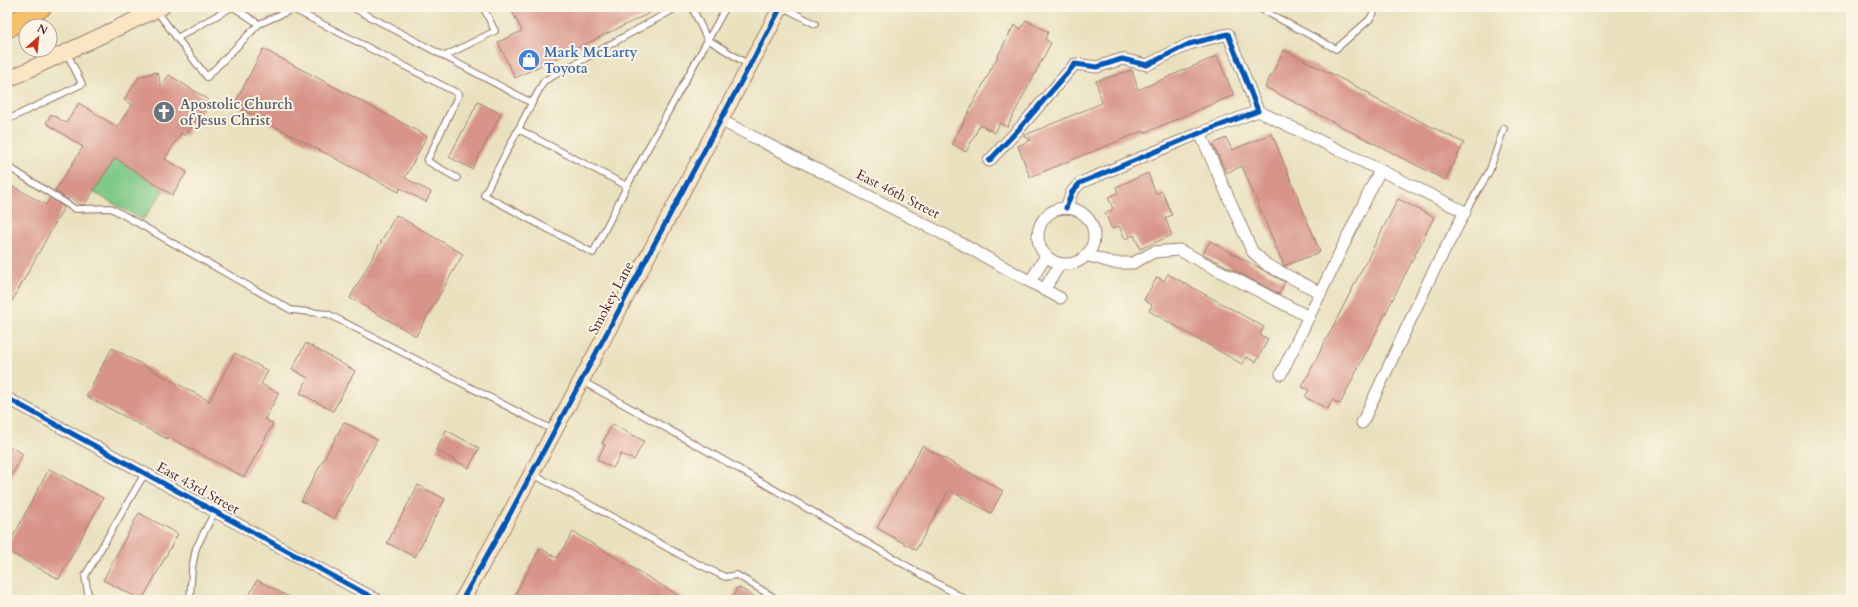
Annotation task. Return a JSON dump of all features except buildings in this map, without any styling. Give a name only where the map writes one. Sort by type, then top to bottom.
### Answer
[{"type":"highway","points":[[7,21],[36,7]]},
{"type":"highway","points":[[7,28],[41,7]]},
{"type":"street","name":"Smokey Lane","points":[[462,600],[531,474],[749,65],[782,7]]},
{"type":"street","points":[[7,80],[159,8]]},
{"type":"street","points":[[989,161],[1019,129],[1075,64],[1097,67],[1122,59],[1147,65],[1189,44],[1228,34],[1258,111],[1465,212],[1431,276],[1362,423]]},
{"type":"street","points":[[1066,208],[1072,192],[1080,183],[1200,133],[1258,111]]},
{"type":"street","name":"East 46th Street","points":[[720,120],[951,238],[1060,298]]},
{"type":"street","points":[[1200,133],[1252,250],[1267,265],[1321,292]]},
{"type":"street","points":[[1281,374],[1380,170]]},
{"type":"street","points":[[1057,209],[1075,209],[1090,221],[1094,238],[1092,247],[1086,256],[1075,263],[1060,264],[1046,256],[1040,248],[1037,239],[1038,229],[1048,214],[1057,209]]},
{"type":"street","points":[[1086,256],[1114,263],[1133,263],[1154,252],[1179,250],[1309,317]]},
{"type":"street","points":[[1030,282],[1046,256]]},
{"type":"street","points":[[1044,290],[1060,264]]},
{"type":"street","name":"East 43rd Street","points":[[7,398],[377,600]]},
{"type":"lane","points":[[177,38],[232,7],[259,24]]},
{"type":"lane","points":[[352,7],[532,103]]},
{"type":"lane","points":[[445,56],[495,31],[482,7]]},
{"type":"lane","points":[[678,7],[544,81],[484,195],[593,253],[627,186],[726,7]]},
{"type":"lane","points":[[692,7],[707,40],[749,65]]},
{"type":"lane","points":[[782,7],[815,24]]},
{"type":"lane","points":[[1257,7],[1336,50],[1370,20],[1376,7]]},
{"type":"lane","points":[[159,8],[177,38],[207,77],[259,24],[293,9],[459,94],[427,161],[457,178]]},
{"type":"lane","points":[[7,120],[82,84],[67,52]]},
{"type":"lane","points":[[1465,212],[1489,172],[1504,128]]},
{"type":"lane","points":[[518,129],[627,186]]},
{"type":"lane","points":[[7,166],[75,209],[111,208],[292,310],[328,314],[554,431]]},
{"type":"lane","points":[[581,380],[966,600]]},
{"type":"lane","points":[[94,600],[88,594],[85,576],[145,473]]},
{"type":"lane","points":[[531,474],[589,504],[686,558],[725,577],[737,575],[778,600]]},
{"type":"lane","points":[[190,600],[192,568],[196,548],[215,511]]},
{"type":"green space","points":[[115,158],[164,190],[143,220],[93,192]]},
{"type":"cycle path","points":[[462,600],[504,525],[781,7]]},
{"type":"cycle path","points":[[989,161],[1019,129],[1075,64],[1097,67],[1122,59],[1147,65],[1189,44],[1228,34],[1258,111],[1200,133],[1080,183],[1072,192],[1066,208]]},
{"type":"cycle path","points":[[7,398],[377,600]]},
{"type":"place","name":"Mark McLarty Toyota","points":[[529,60]]},
{"type":"place","name":"Apostolic Church of Jesus Christ","points":[[164,112]]}]
